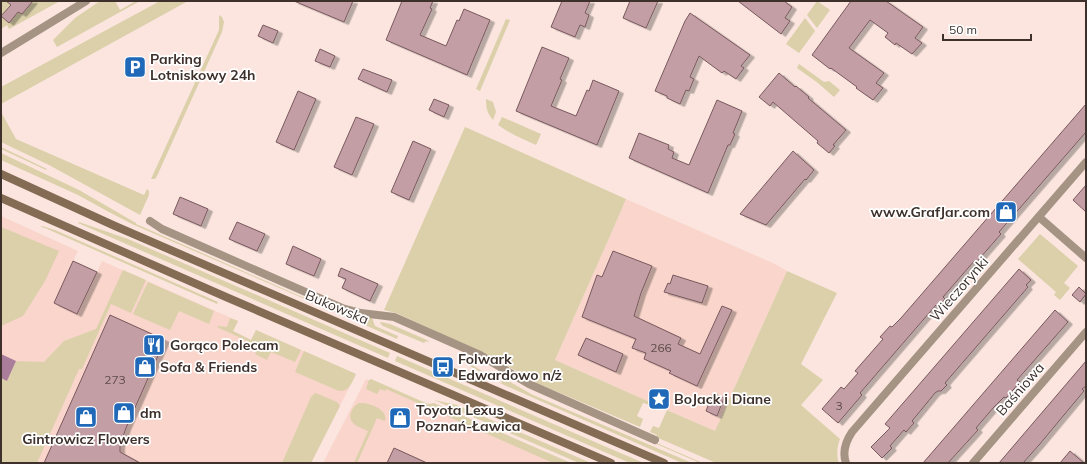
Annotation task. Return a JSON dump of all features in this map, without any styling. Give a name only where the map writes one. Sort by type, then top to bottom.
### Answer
[{"type":"main road","name":"Bukowska","points":[[1,174],[122,229],[664,463]]},
{"type":"main road","points":[[1,198],[611,463]]},
{"type":"street","points":[[1,53],[86,1]]},
{"type":"street","name":"Wieczorynki","points":[[846,463],[844,455],[845,446],[852,432],[1086,162]]},
{"type":"street","points":[[1039,217],[1086,258]]},
{"type":"street","points":[[150,221],[162,229],[342,308],[361,313],[394,317],[480,355],[529,384],[655,440]]},
{"type":"street","name":"Baśniowa","points":[[973,463],[1086,332]]},
{"type":"shaded area","points":[[1,1],[60,1],[9,29],[7,25],[1,29]]},
{"type":"shaded area","points":[[100,1],[115,1],[120,10],[136,1],[140,1],[57,47],[53,40],[75,18]]},
{"type":"shaded area","points":[[160,1],[188,1],[1,104],[1,87]]},
{"type":"shaded area","points":[[817,1],[830,10],[817,28],[807,15]]},
{"type":"shaded area","points":[[219,15],[222,17],[224,22],[222,32],[157,176],[155,179],[151,179],[219,30]]},
{"type":"shaded area","points":[[805,18],[815,31],[799,53],[786,44]]},
{"type":"shaded area","points":[[506,19],[510,20],[480,91],[476,89]]},
{"type":"shaded area","points":[[799,64],[824,82],[829,81],[840,90],[834,97],[797,68]]},
{"type":"shaded area","points":[[486,99],[493,102],[496,112],[493,120],[487,110]]},
{"type":"shaded area","points":[[1,112],[16,139],[144,195],[147,189],[149,191],[149,195],[140,215],[49,165],[1,142]]},
{"type":"shaded area","points":[[502,117],[541,134],[536,145],[512,134],[498,125]]},
{"type":"shaded area","points":[[465,127],[626,199],[555,360],[652,403],[650,405],[643,403],[637,416],[643,419],[640,427],[539,384],[488,355],[396,313],[384,310]]},
{"type":"shaded area","points":[[1,147],[47,169],[46,170],[1,149]]},
{"type":"shaded area","points":[[1,153],[79,190],[136,224],[357,321],[359,317],[372,318],[375,326],[398,336],[397,339],[132,224],[78,195],[1,160]]},
{"type":"shaded area","points":[[626,199],[775,264],[787,271],[715,431],[661,407],[663,401],[654,397],[652,403],[555,360]]},
{"type":"shaded area","points":[[1,216],[78,251],[73,261],[97,272],[102,261],[238,321],[233,331],[251,340],[256,330],[356,374],[311,463],[1,463]]},
{"type":"shaded area","points":[[79,222],[128,239],[390,353],[388,358],[78,223]]},
{"type":"shaded area","points":[[1,227],[59,251],[45,281],[23,316],[1,326]]},
{"type":"shaded area","points":[[41,227],[55,230],[218,302],[217,304]]},
{"type":"shaded area","points":[[1040,234],[1078,266],[1064,283],[1070,288],[1060,300],[1054,295],[1056,292],[1018,259]]},
{"type":"shaded area","points":[[123,270],[146,280],[131,313],[111,304],[82,369],[79,369],[37,463],[1,463],[1,378],[7,381],[16,361],[44,362],[64,341],[96,329]]},
{"type":"shaded area","points":[[787,271],[837,293],[801,364],[823,380],[801,405],[840,439],[837,451],[839,463],[716,463],[656,437],[657,435],[650,432],[653,426],[659,428],[667,410],[715,431]]},
{"type":"shaded area","points":[[148,282],[214,311],[209,324],[179,311],[170,330],[133,314]]},
{"type":"shaded area","points":[[230,318],[238,321],[233,331],[251,340],[256,330],[301,350],[295,362],[271,352],[267,360],[255,354],[258,346],[217,327],[227,327]]},
{"type":"shaded area","points":[[380,323],[390,324],[427,340],[430,343],[426,341],[424,343],[383,326]]},
{"type":"shaded area","points":[[304,351],[356,374],[350,386],[345,390],[339,391],[295,372]]},
{"type":"shaded area","points":[[1,354],[16,361],[7,381],[1,378]]},
{"type":"shaded area","points":[[397,356],[644,463],[630,463],[609,454],[395,361]]},
{"type":"shaded area","points":[[466,361],[501,383],[503,378],[533,395],[692,463],[682,463],[504,385],[470,366],[465,362]]},
{"type":"shaded area","name":"Toyota Lexus Poznań-Ławica","points":[[366,379],[555,463],[323,463]]},
{"type":"shaded area","points":[[371,379],[428,404],[434,403],[571,463],[553,463],[386,389],[385,391],[380,389],[377,394],[366,389],[369,380]]},
{"type":"shaded area","points":[[315,393],[337,402],[340,406],[311,463],[282,463],[311,397]]},
{"type":"shaded area","points":[[434,400],[457,405],[591,463],[579,463]]},
{"type":"shaded area","points":[[359,403],[377,407],[384,413],[385,421],[377,418],[357,463],[354,463],[368,431],[356,426],[350,417],[354,407]]},
{"type":"shaded area","points":[[654,442],[703,463],[700,463]]},
{"type":"building","points":[[6,1],[33,1],[22,14],[18,12],[9,23],[1,16],[11,5]]},
{"type":"building","points":[[294,1],[353,1],[344,22]]},
{"type":"building","points":[[402,1],[433,1],[430,8],[432,9],[420,35],[446,46],[457,20],[459,21],[464,9],[490,20],[467,75],[386,40]]},
{"type":"building","points":[[562,1],[590,1],[585,13],[589,15],[585,27],[580,25],[575,37],[551,27]]},
{"type":"building","points":[[630,1],[658,1],[646,28],[623,18]]},
{"type":"building","points":[[738,1],[784,1],[792,7],[785,18],[790,21],[781,34]]},
{"type":"building","points":[[851,1],[886,1],[923,27],[915,38],[922,43],[912,54],[896,43],[895,45],[885,37],[888,33],[870,20],[849,48],[884,73],[876,83],[883,88],[873,100],[812,55]]},
{"type":"building","points":[[690,13],[750,55],[741,66],[744,68],[736,79],[724,71],[722,73],[699,56],[690,77],[694,79],[689,91],[686,90],[680,104],[655,91],[685,21]]},
{"type":"building","points":[[263,25],[278,31],[273,43],[258,36]]},
{"type":"building","points":[[542,47],[569,58],[551,106],[576,116],[593,80],[619,91],[597,145],[516,111]]},
{"type":"building","points":[[320,49],[335,56],[330,67],[315,61]]},
{"type":"building","points":[[363,69],[392,80],[387,92],[358,79]]},
{"type":"building","points":[[779,73],[846,130],[833,145],[835,146],[829,153],[817,143],[818,141],[773,102],[770,106],[759,97]]},
{"type":"building","points":[[298,91],[316,99],[294,150],[276,142]]},
{"type":"building","points":[[434,99],[449,105],[444,117],[429,110]]},
{"type":"building","points":[[717,100],[742,111],[733,133],[735,134],[730,145],[728,145],[708,193],[629,158],[639,133],[669,145],[668,149],[674,152],[672,158],[689,165]]},
{"type":"building","points":[[1086,104],[1086,132],[999,232],[1001,234],[977,262],[975,260],[943,297],[945,299],[938,307],[936,305],[860,393],[862,395],[838,423],[822,409],[841,387],[844,389],[858,373],[855,371],[883,339],[880,337],[890,326],[892,327],[901,318]]},
{"type":"building","points":[[356,117],[374,124],[352,175],[334,167]]},
{"type":"building","points":[[413,141],[431,149],[409,200],[391,192]]},
{"type":"building","points":[[793,151],[814,170],[806,180],[805,179],[766,225],[740,214]]},
{"type":"building","points":[[1086,185],[1086,212],[1073,200]]},
{"type":"building","points":[[180,197],[208,209],[201,226],[173,214]]},
{"type":"building","points":[[237,222],[265,234],[257,251],[229,239]]},
{"type":"building","points":[[293,246],[321,259],[314,276],[286,264]]},
{"type":"building","points":[[613,251],[652,266],[641,293],[634,316],[681,338],[678,344],[700,354],[722,306],[732,310],[697,386],[669,373],[671,371],[644,359],[646,353],[632,348],[636,339],[582,317],[597,275],[602,277]]},
{"type":"building","points":[[73,261],[97,272],[77,314],[54,303]]},
{"type":"building","points":[[341,268],[378,284],[370,301],[342,288],[346,279],[338,276]]},
{"type":"building","points":[[1019,269],[1031,280],[1026,285],[1028,287],[945,383],[947,385],[941,391],[935,393],[912,421],[914,423],[906,432],[904,430],[890,446],[892,448],[882,458],[871,447],[890,428],[885,424]]},
{"type":"building","points":[[673,275],[708,286],[702,303],[664,292],[668,283],[670,284]]},
{"type":"building","points":[[1079,287],[1086,294],[1080,302],[1072,295]]},
{"type":"building","points":[[1055,310],[1068,322],[1017,380],[1020,382],[1006,398],[1004,397],[994,407],[976,428],[978,430],[948,463],[923,463]]},
{"type":"building","points":[[110,315],[165,340],[120,445],[120,452],[140,463],[44,463]]},
{"type":"building","points":[[586,338],[623,354],[616,372],[578,355]]},
{"type":"building","points":[[1086,361],[1086,386],[1082,389],[1084,391],[1039,445],[1023,463],[999,463]]},
{"type":"building","points":[[713,393],[724,398],[717,416],[706,411]]},
{"type":"building","points":[[394,448],[427,463],[387,463]]},
{"type":"building","points":[[1070,451],[1084,463],[1060,463]]},
{"type":"place","name":"Parking Lotniskowy 24h","points":[[135,67]]},
{"type":"place","name":"www.GrafJar.com","points":[[1006,212]]},
{"type":"place","name":"Gorąco Polecam","points":[[154,345]]},
{"type":"place","name":"Sofa & Friends","points":[[145,367]]},
{"type":"place","name":"Folwark Edwardowo n/ż","points":[[443,367]]},
{"type":"place","name":"BoJack i Diane","points":[[659,399]]},
{"type":"place","name":"dm","points":[[124,413]]},
{"type":"place","name":"Gintrowicz Flowers","points":[[86,417]]},
{"type":"place","name":"Toyota Lexus Poznań-Ławica","points":[[400,418]]}]
